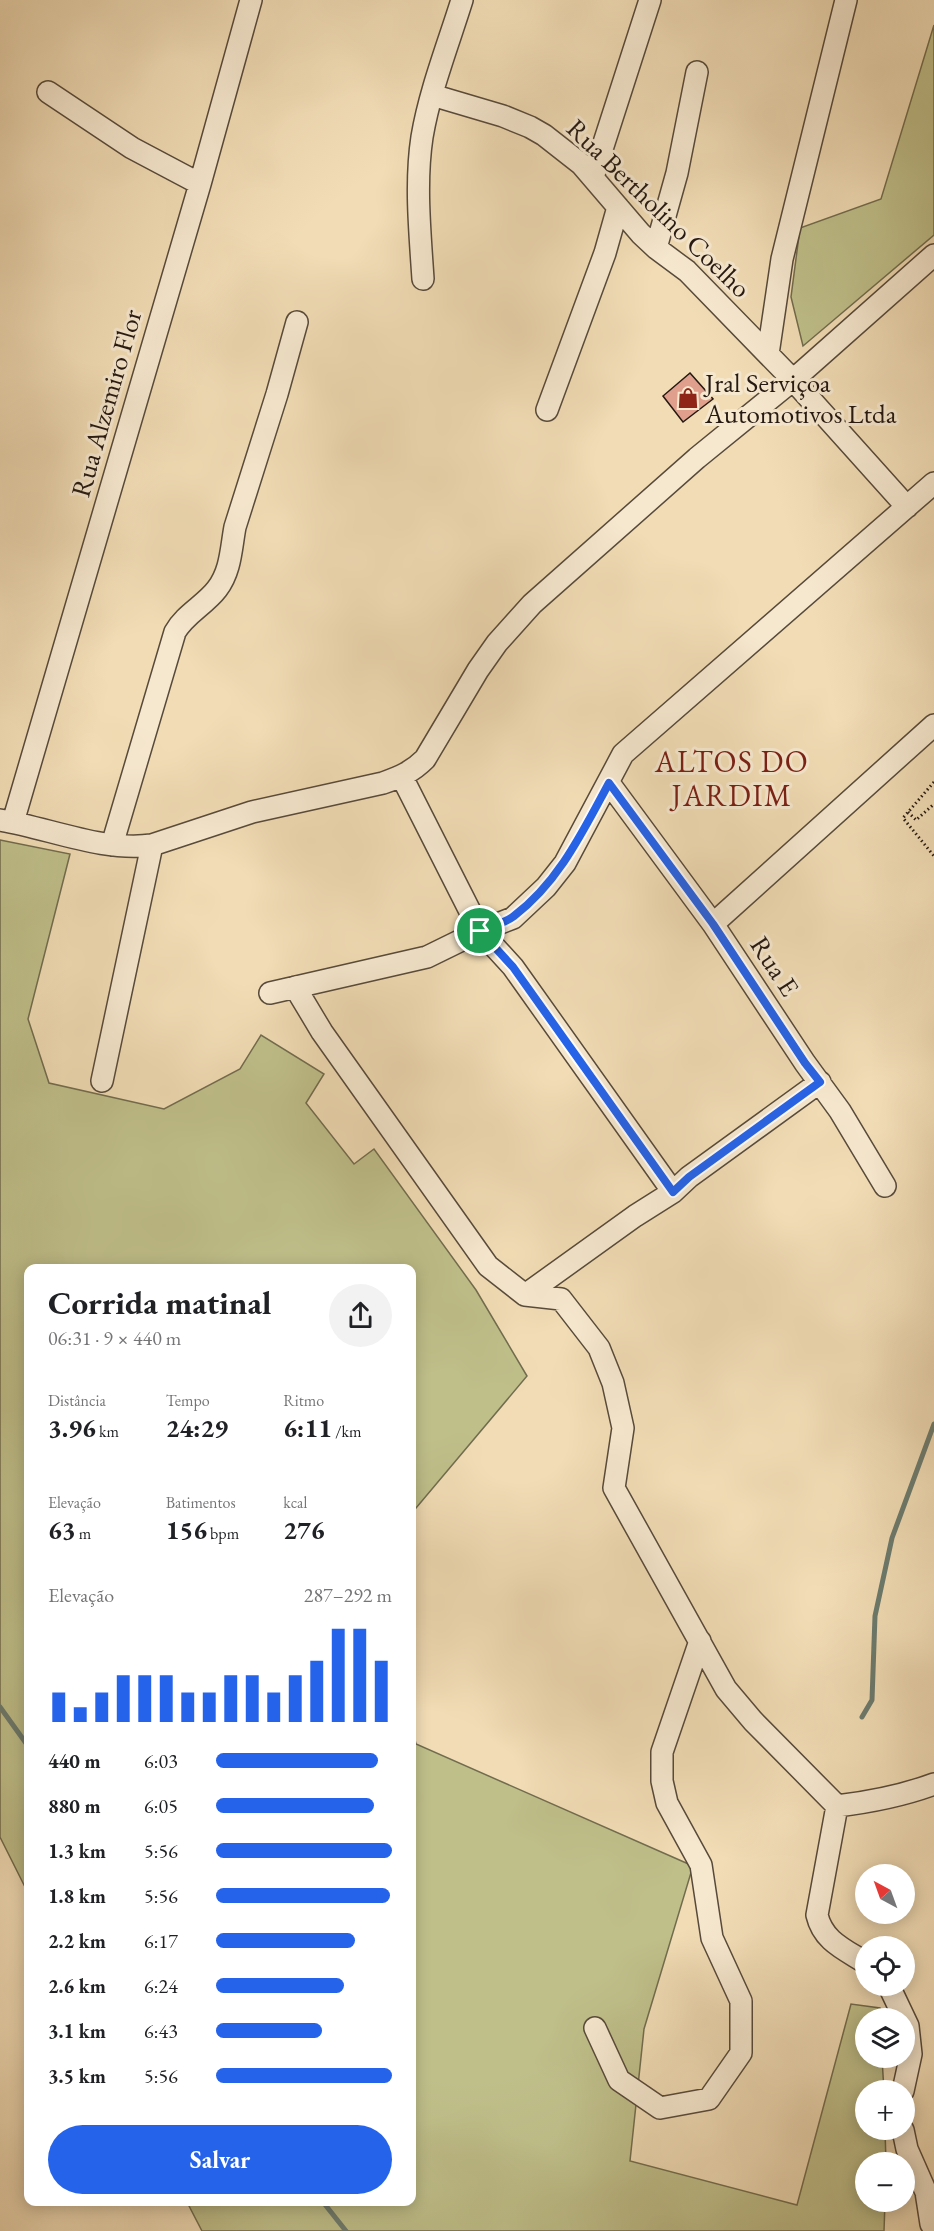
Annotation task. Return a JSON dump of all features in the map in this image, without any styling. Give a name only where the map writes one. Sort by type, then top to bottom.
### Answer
[{"type":"street","name":"Rua Alzemiro Flor","points":[[6,821],[200,184],[251,0]]},
{"type":"street","points":[[423,279],[419,217],[422,136],[432,95],[462,0]]},
{"type":"street","points":[[593,177],[650,0]]},
{"type":"street","points":[[768,354],[782,259],[846,0]]},
{"type":"street","points":[[656,248],[678,173],[697,72]]},
{"type":"street","points":[[48,92],[132,148],[200,184]]},
{"type":"street","name":"Rua Bertholino Coelho","points":[[432,95],[503,116],[530,127],[559,147],[593,177],[656,248],[687,271],[768,354],[907,507]]},
{"type":"street","points":[[547,410],[605,253],[618,207]]},
{"type":"street","points":[[6,821],[112,845],[133,847],[152,845],[252,812],[383,783],[402,777],[414,770],[425,759],[478,670],[497,643],[532,604],[697,458],[793,380],[934,255]]},
{"type":"street","points":[[112,845],[174,632],[185,618],[218,588],[226,573],[233,550],[235,527],[297,322]]},
{"type":"street","points":[[270,993],[427,957],[513,918],[546,886],[565,863],[623,754],[934,483]]},
{"type":"street","points":[[713,924],[934,725]]},
{"type":"street","points":[[402,777],[480,931],[513,967],[673,1192]]},
{"type":"street","name":"Rua E","points":[[609,783],[713,924],[820,1082],[885,1186]]},
{"type":"street","points":[[102,1081],[152,845]]},
{"type":"street","points":[[296,987],[322,1032],[488,1266],[525,1295],[561,1299],[599,1348],[613,1383],[623,1428],[614,1488],[726,1689],[746,1713],[837,1806]]},
{"type":"street","points":[[525,1295],[635,1216],[673,1192],[689,1177],[820,1082]]},
{"type":"street","points":[[595,2028],[619,2080],[660,2108],[709,2098],[741,2053],[741,2001],[712,1938],[701,1865],[667,1803],[662,1781],[662,1752],[700,1641]]},
{"type":"street","points":[[837,1806],[880,1800],[934,1784]]},
{"type":"street","points":[[837,1806],[817,1915],[820,1928],[831,1940],[855,1955]]},
{"type":"street","points":[[894,1996],[908,2026],[911,2054],[905,2080]]},
{"type":"street","points":[[905,2140],[926,2192],[931,2224],[934,2226]]},
{"type":"path","points":[[934,782],[903,818],[934,856]]},
{"type":"path","points":[[908,812],[916,820],[934,804]]},
{"type":"green space","points":[[934,25],[934,235],[803,346],[791,297],[800,228],[881,199]]},
{"type":"green space","points":[[0,840],[70,854],[28,1019],[49,1083],[164,1109],[240,1069],[261,1035],[324,1074],[306,1103],[354,1164],[374,1149],[476,1290],[527,1376],[416,1508],[416,1264],[24,1264],[24,1885],[0,1837]]},
{"type":"green space","points":[[416,1744],[693,1866],[644,2029],[630,2161],[797,2205],[851,2004],[880,2008],[855,2008],[855,2068],[883,2068],[883,2080],[855,2080],[855,2140],[885,2140],[886,2152],[855,2152],[855,2212],[885,2212],[884,2231],[202,2231],[189,2206],[416,2206]]},
{"type":"building","name":"Jral Serviçoa Automotivos Ltda","points":[[690,373],[713,399],[683,422],[663,396]]},
{"type":"waterway","points":[[862,1717],[872,1700],[875,1616],[892,1538],[934,1424]]},
{"type":"waterway","points":[[0,1707],[24,1740]]},
{"type":"waterway","points":[[326,2206],[346,2231]]},
{"type":"place","name":"Jral Serviçoa Automotivos Ltda","points":[[688,398]]},
{"type":"district","name":"ALTOS DO JARDIM","points":[[732,778]]},
{"type":"route","points":[[609,783],[713,924],[820,1082],[689,1177],[673,1192],[513,967],[480,931],[513,918],[546,886],[565,863],[609,783]]}]
